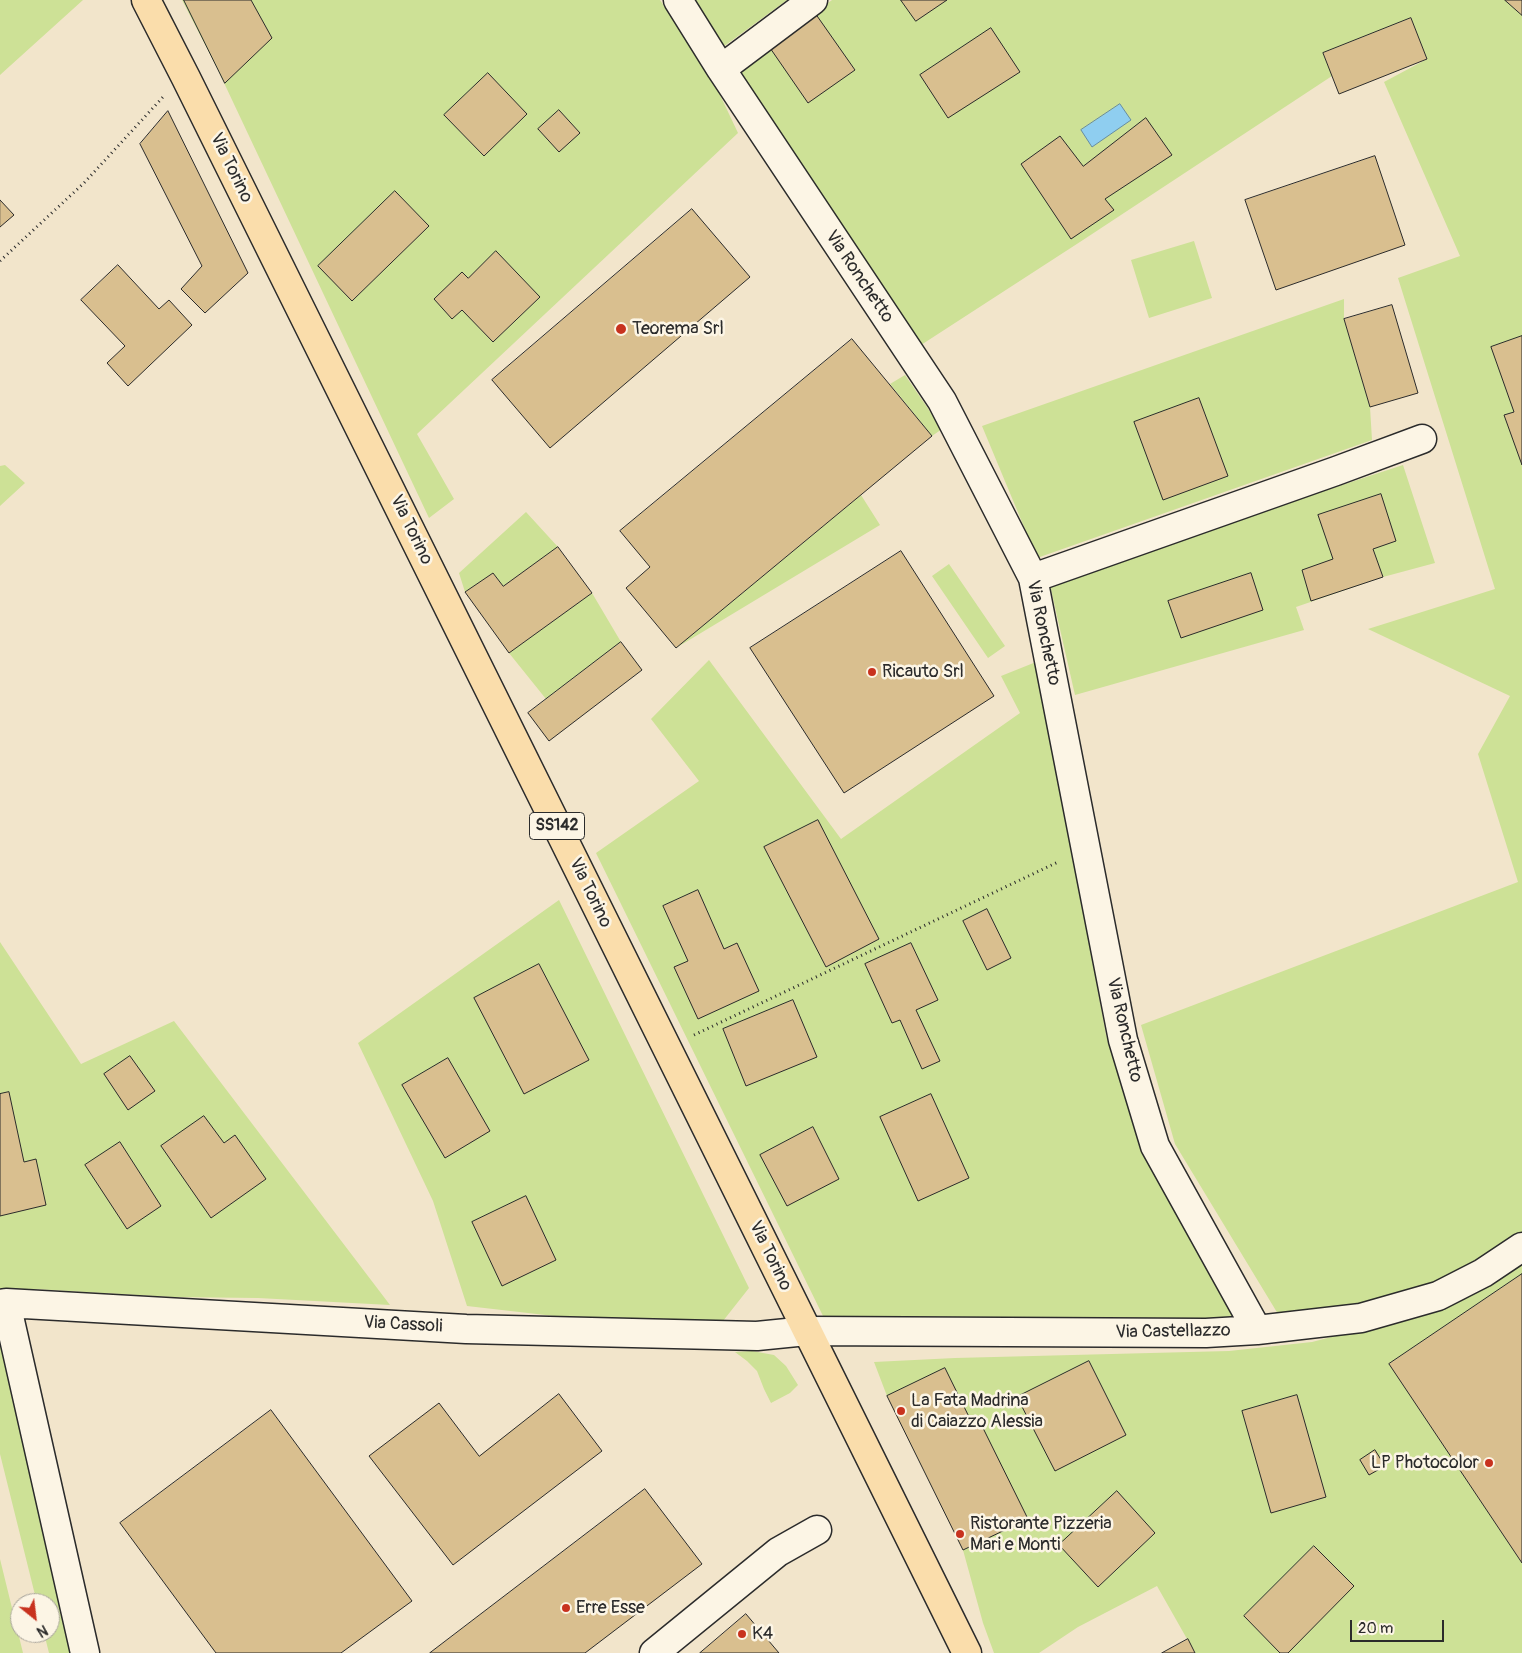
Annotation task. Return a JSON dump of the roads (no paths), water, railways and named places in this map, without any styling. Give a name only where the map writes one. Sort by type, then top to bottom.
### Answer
[{"type":"main road","name":"Via Torino","points":[[146,0],[967,1653]]},
{"type":"street","name":"Via Ronchetto","points":[[678,0],[721,69],[942,401],[1033,578],[1123,1040],[1155,1146],[1257,1330]]},
{"type":"street","points":[[721,69],[813,0]]},
{"type":"street","points":[[1033,578],[1422,439]]},
{"type":"street","name":"Via Castellazzo","points":[[807,1331],[1206,1333],[1257,1330],[1361,1318],[1438,1296],[1483,1273],[1522,1247]]},
{"type":"street","points":[[3,1304],[85,1653]]},
{"type":"street","name":"Via Cassoli","points":[[3,1304],[466,1329],[757,1336],[807,1331]]},
{"type":"street","points":[[654,1653],[778,1552],[817,1530]]},
{"type":"water","points":[[1120,104],[1131,120],[1092,147],[1081,130]]},
{"type":"place","name":"Teorema Srl","points":[[621,329]]},
{"type":"place","name":"Ricauto Srl","points":[[872,672]]},
{"type":"place","name":"La Fata Madrina di Caiazzo Alessia","points":[[901,1411]]},
{"type":"place","name":"LP Photocolor","points":[[1489,1463]]},
{"type":"place","name":"Ristorante Pizzeria Mari e Monti","points":[[960,1534]]},
{"type":"place","name":"Erre Esse","points":[[566,1608]]},
{"type":"place","name":"K4","points":[[742,1634]]}]
